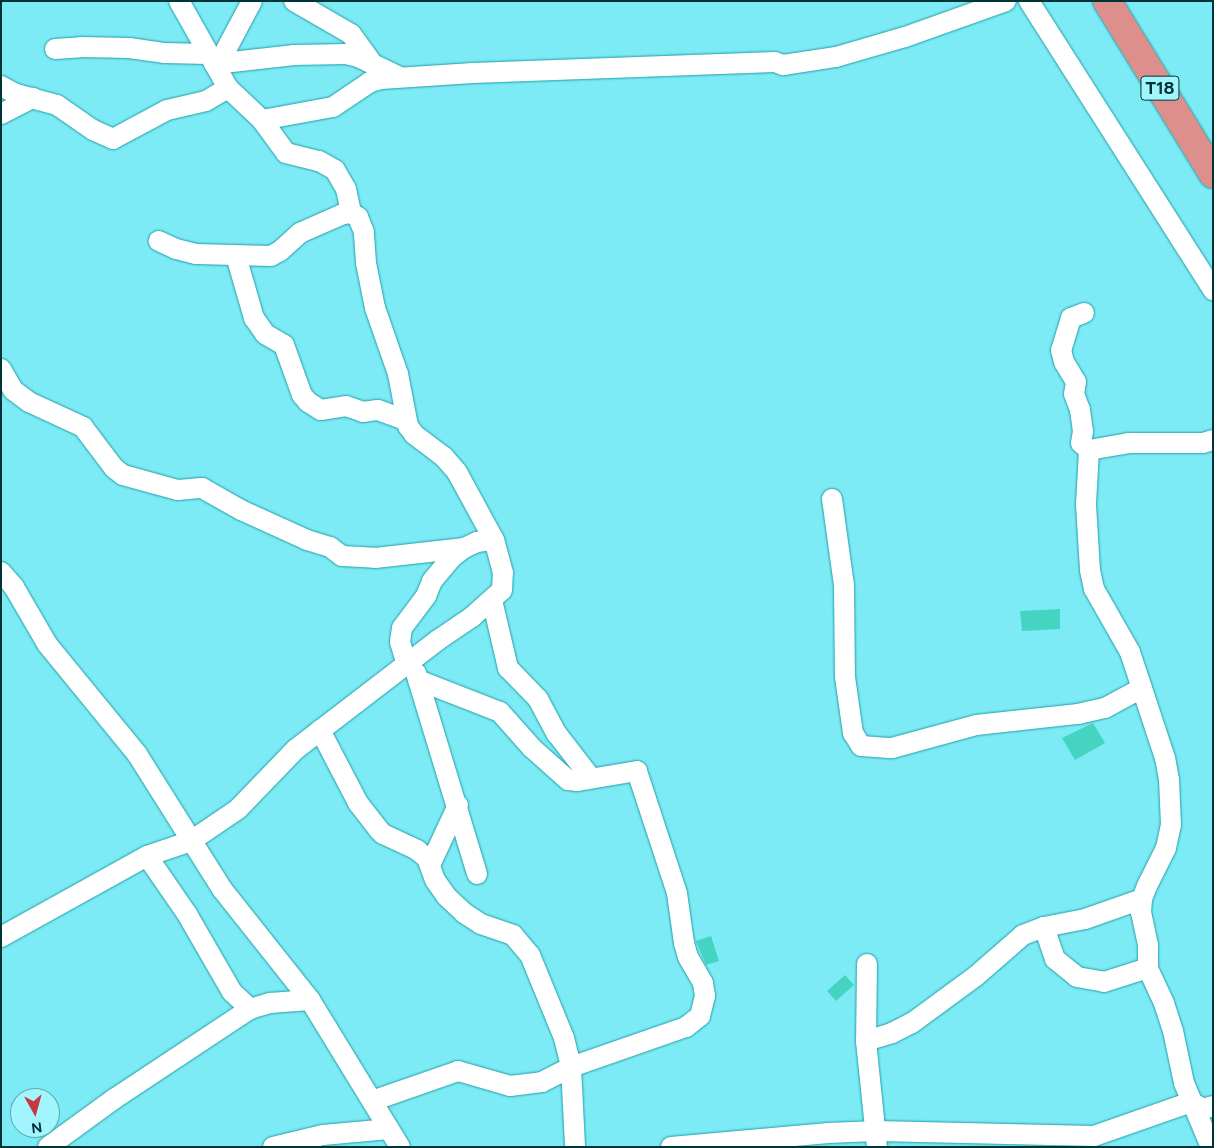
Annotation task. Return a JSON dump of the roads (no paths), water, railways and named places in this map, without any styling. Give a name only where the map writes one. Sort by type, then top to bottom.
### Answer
[{"type":"highway","name":"T18","points":[[1107,1],[1213,174]]},
{"type":"street","points":[[179,1],[214,60],[228,88],[262,120],[286,153],[318,161],[336,170],[346,189],[351,214]]},
{"type":"street","points":[[214,60],[252,1]]},
{"type":"street","points":[[294,1],[351,34],[373,64]]},
{"type":"street","points":[[262,120],[333,107],[370,82],[402,78],[775,62],[783,65],[836,57],[905,37],[1006,1]]},
{"type":"street","points":[[1029,1],[1213,290]]},
{"type":"street","points":[[55,49],[80,47],[129,48],[214,60],[328,54],[358,57],[402,78]]},
{"type":"street","points":[[1,86],[16,94],[57,105],[93,130],[113,139],[167,110],[206,100],[228,88]]},
{"type":"street","points":[[1,114],[33,98]]},
{"type":"street","points":[[2,935],[147,856],[191,841],[238,808],[296,749],[320,730],[413,669],[502,590],[503,574],[494,540],[457,472],[444,457],[414,434],[406,420],[398,374],[370,287],[364,232],[358,217],[351,214],[343,214],[300,233],[280,251],[271,256],[196,254],[176,249],[159,241]]},
{"type":"street","points":[[236,256],[254,318],[265,334],[284,345],[302,395],[308,402],[321,410],[346,406],[363,412],[378,410],[406,420]]},
{"type":"street","points":[[1084,313],[1070,318],[1068,333],[1061,350],[1064,362],[1076,382],[1074,394],[1081,416],[1081,443],[1089,450]]},
{"type":"street","points":[[1,369],[13,390],[29,402],[83,427],[114,468],[123,475],[178,490],[202,488],[241,510],[306,540],[330,547],[342,556],[375,558],[464,548]]},
{"type":"street","points":[[1089,450],[1128,443],[1203,443],[1213,440]]},
{"type":"street","points":[[1089,450],[1086,504],[1090,570],[1094,589],[1130,652],[1165,758],[1169,780],[1171,825],[1166,848],[1154,868],[1142,899],[1141,913],[1148,945],[1148,968],[1164,1003],[1191,1102],[1211,1147]]},
{"type":"street","points":[[832,499],[844,586],[845,677],[849,710],[854,733],[862,746],[892,748],[976,725],[1096,710],[1105,708],[1142,688]]},
{"type":"street","points":[[477,874],[458,805],[413,669],[400,642],[402,628],[426,596],[432,581],[451,558],[464,548],[477,542],[494,540]]},
{"type":"street","points":[[1,572],[14,587],[47,644],[137,754],[222,889],[310,1000],[400,1147]]},
{"type":"street","points":[[492,600],[508,668],[538,700],[566,748],[591,778]]},
{"type":"street","points":[[372,1101],[458,1071],[510,1086],[542,1082],[571,1066],[686,1027],[700,1016],[705,996],[699,974],[688,957],[676,893],[636,770],[575,781],[568,780],[532,748],[500,712],[413,669]]},
{"type":"street","points":[[320,730],[358,803],[378,829],[390,838],[417,850],[430,863],[435,880],[446,896],[464,913],[481,924],[513,936],[530,955],[564,1038],[571,1066],[575,1147]]},
{"type":"street","points":[[430,863],[458,805]]},
{"type":"street","points":[[147,856],[187,914],[232,992],[250,1009]]},
{"type":"street","points":[[866,1040],[892,1033],[912,1023],[976,976],[1023,935],[1044,927],[1085,919],[1142,899]]},
{"type":"street","points":[[1044,927],[1055,959],[1077,977],[1104,982],[1148,968]]},
{"type":"street","points":[[867,964],[866,1040],[876,1139]]},
{"type":"street","points":[[48,1147],[114,1099],[250,1009],[270,1003],[310,1000]]},
{"type":"street","points":[[672,1147],[828,1133],[876,1139],[1094,1136],[1191,1102],[1203,1109],[1213,1106]]},
{"type":"street","points":[[273,1147],[323,1135],[389,1129]]}]
